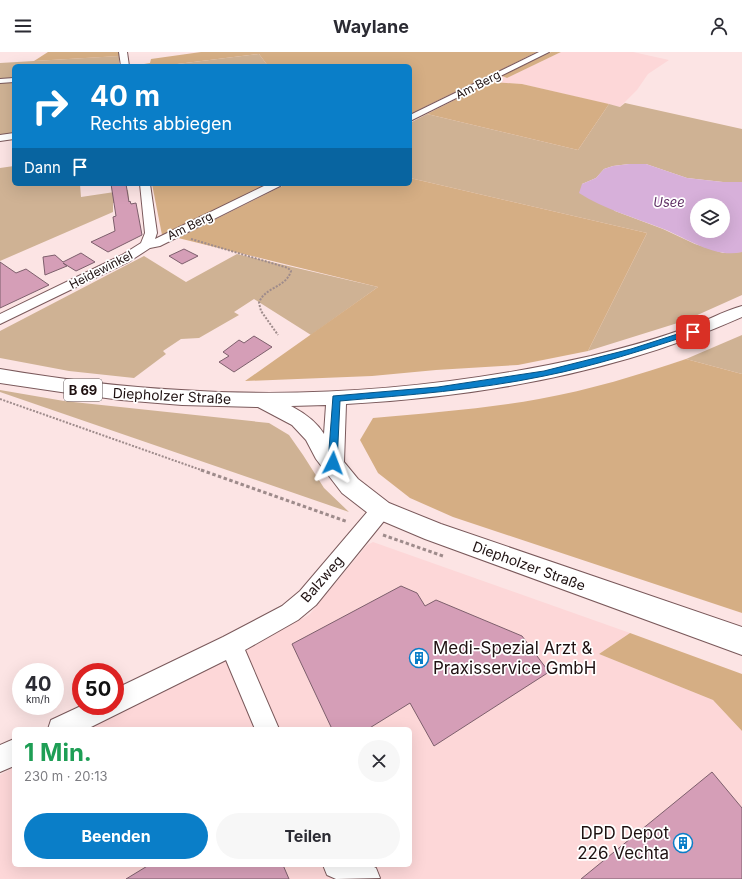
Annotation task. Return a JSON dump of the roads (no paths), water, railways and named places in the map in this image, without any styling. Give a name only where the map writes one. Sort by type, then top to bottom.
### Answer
[{"type":"main road","name":"B 69","points":[[328,398],[438,390],[544,373],[633,351],[678,336],[742,311]]},
{"type":"main road","name":"Diepholzer Straße","points":[[0,376],[68,388],[116,394],[263,401],[328,398]]},
{"type":"main road","points":[[313,434],[315,417],[328,398]]},
{"type":"main road","points":[[328,398],[333,463]]},
{"type":"main road","name":"Diepholzer Straße","points":[[263,401],[299,420],[313,434],[324,452],[373,519],[434,532],[742,641]]},
{"type":"street","points":[[123,52],[125,64]]},
{"type":"street","name":"Am Berg","points":[[412,117],[545,52]]},
{"type":"street","points":[[0,81],[12,80]]},
{"type":"street","points":[[0,138],[12,136]]},
{"type":"street","name":"Heidewinkel","points":[[0,320],[126,258],[146,245],[151,233],[145,186]]},
{"type":"street","name":"Am Berg","points":[[146,245],[156,243],[272,186]]},
{"type":"street","name":"Balzweg","points":[[124,698],[231,645],[290,612],[308,598],[373,519]]},
{"type":"street","points":[[231,645],[265,727]]},
{"type":"street","points":[[64,727],[89,715]]},
{"type":"street","points":[[0,759],[12,753]]},
{"type":"street","points":[[341,867],[366,878]]},
{"type":"water","name":"Usee","points":[[629,164],[646,164],[687,178],[723,182],[742,182],[742,252],[732,253],[711,250],[661,228],[609,208],[579,193],[582,184],[596,178],[604,169]]},
{"type":"place","name":"Medi-Spezial Arzt & Praxisservice GmbH","points":[[419,658]]},
{"type":"place","name":"DPD Depot 226 Vechta","points":[[683,843]]}]
